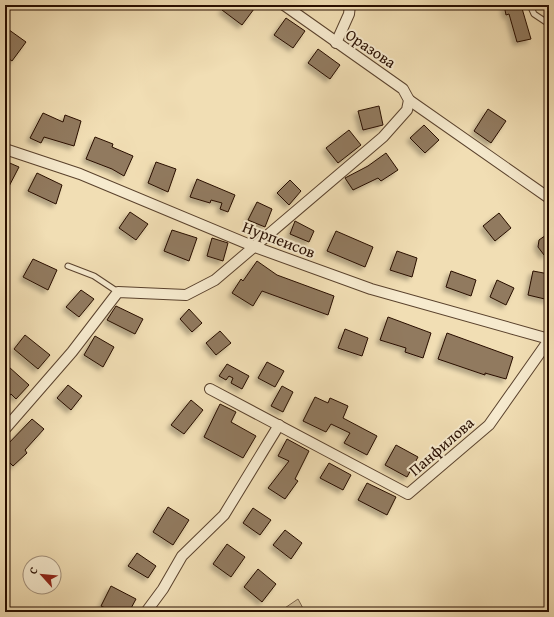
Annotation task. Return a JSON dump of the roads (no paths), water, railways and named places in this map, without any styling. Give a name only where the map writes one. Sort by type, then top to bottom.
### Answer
[{"type":"street","name":"Оразова","points":[[284,5],[336,43],[365,61],[403,88],[409,100]]},
{"type":"street","points":[[336,43],[349,14],[350,5]]},
{"type":"street","points":[[5,428],[72,352],[118,292],[186,295],[215,280],[383,137],[407,110],[409,100],[549,198]]},
{"type":"street","name":"Нурпеисов","points":[[5,149],[80,174],[255,247],[371,289],[549,339]]},
{"type":"street","name":"Панфилова","points":[[210,389],[408,494],[489,425],[549,339]]},
{"type":"street","points":[[146,612],[163,589],[182,556],[224,515],[279,425]]},
{"type":"lane","points":[[530,5],[534,14],[549,24]]},
{"type":"lane","points":[[68,266],[94,276],[118,292]]}]
